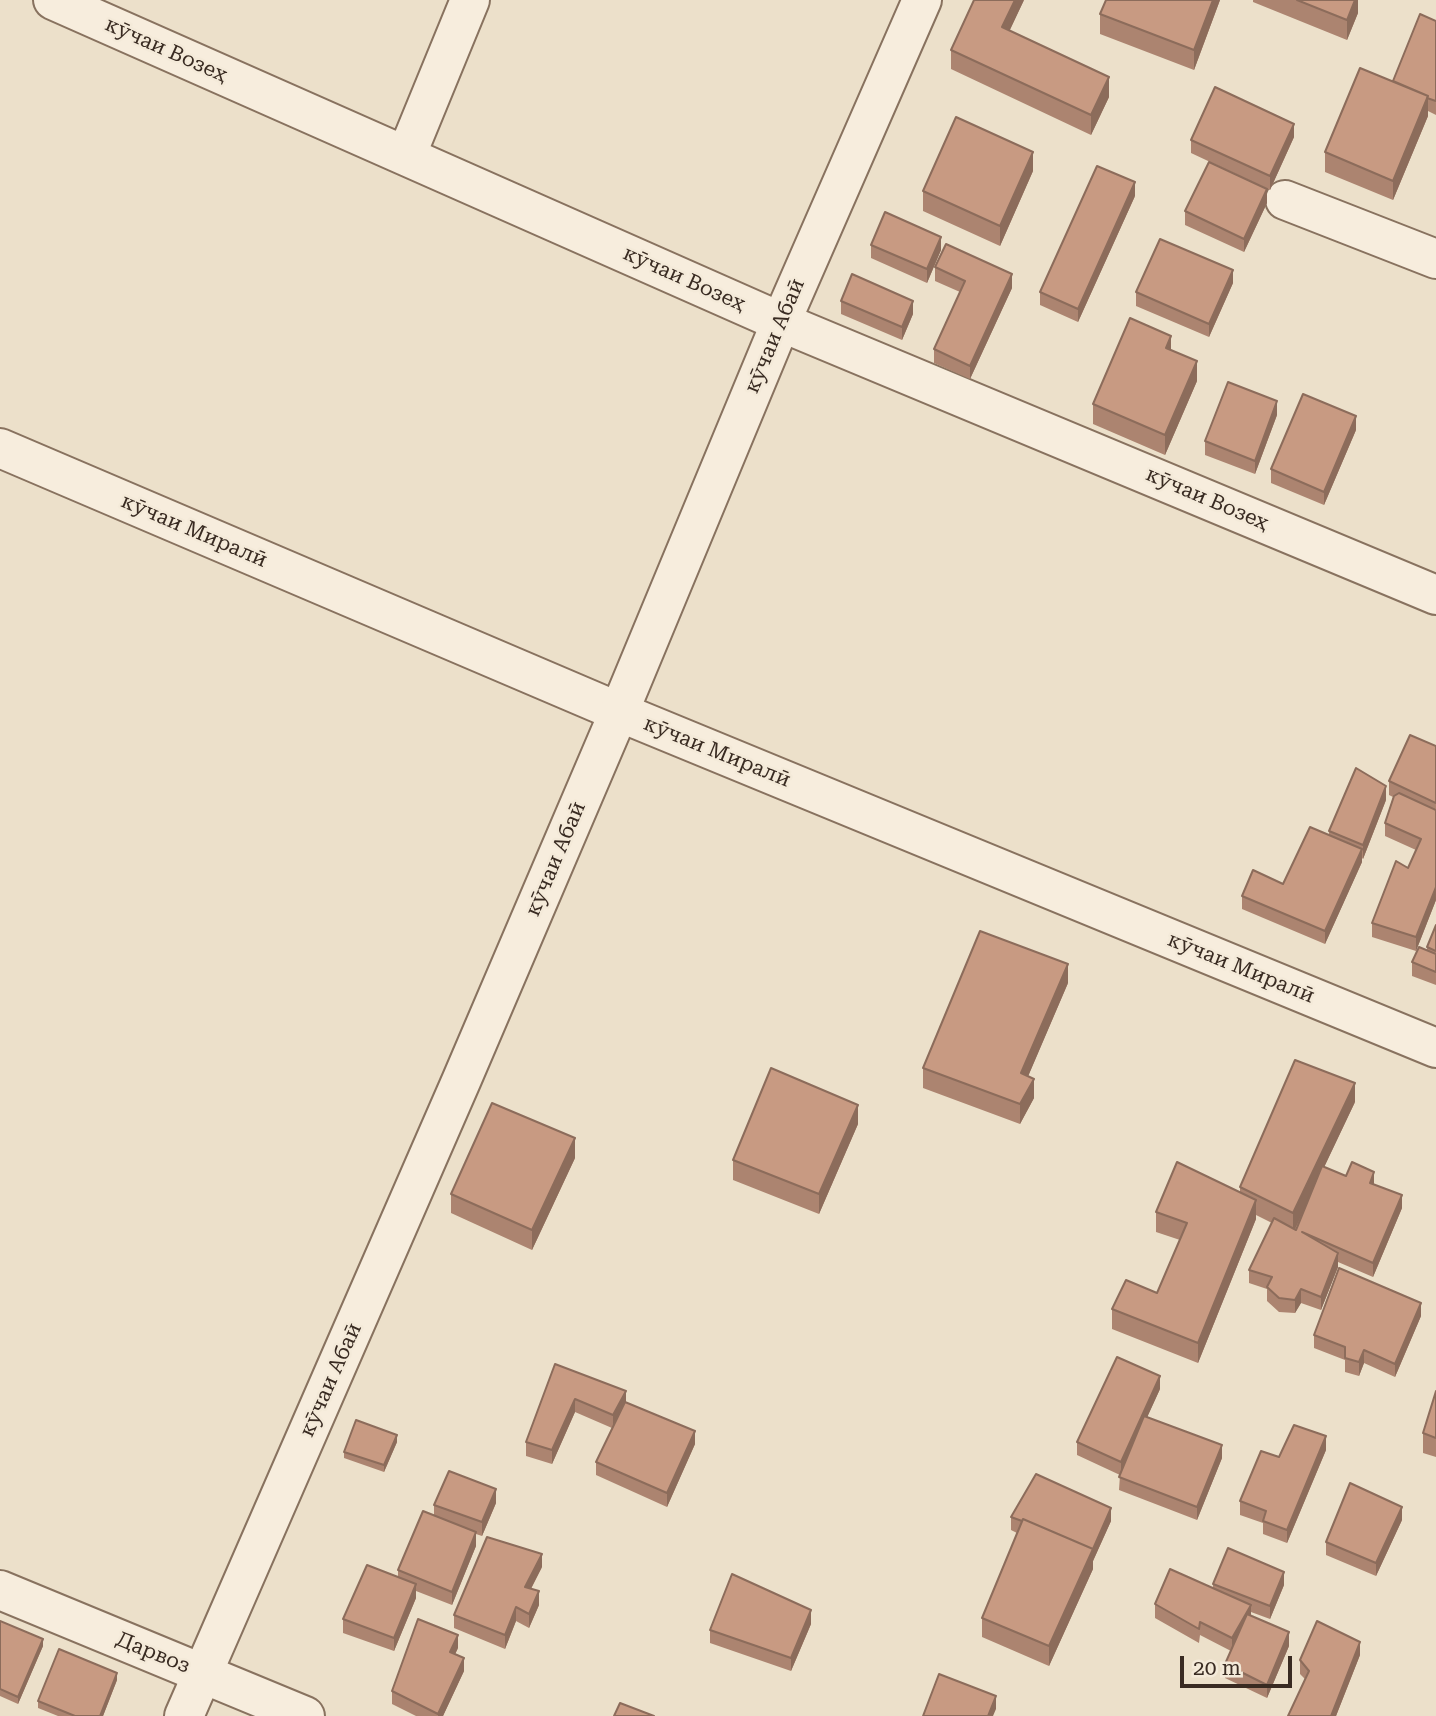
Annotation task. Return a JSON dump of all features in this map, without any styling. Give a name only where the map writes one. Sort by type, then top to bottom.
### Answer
[{"type":"street","name":"кӯчаи Возеҳ","points":[[53,0],[781,322],[1436,595]]},
{"type":"street","points":[[406,156],[470,0]]},
{"type":"street","name":"кӯчаи Абаӣ","points":[[184,1716],[619,712],[781,322],[922,0]]},
{"type":"street","points":[[1285,200],[1436,259]]},
{"type":"street","name":"кӯчаи Миралӣ","points":[[0,448],[619,712],[1436,1048]]},
{"type":"street","name":"Дарвоз","points":[[0,1590],[305,1716]]},
{"type":"building","points":[[974,0],[1015,0],[1002,27],[1109,77],[1091,115],[951,50]]},
{"type":"building","points":[[1106,0],[1213,0],[1194,50],[1100,14]]},
{"type":"building","points":[[1297,0],[1355,0],[1347,20]]},
{"type":"building","points":[[1420,14],[1436,21],[1436,101],[1393,81]]},
{"type":"building","points":[[1360,68],[1428,96],[1393,181],[1325,152]]},
{"type":"building","points":[[1215,87],[1294,124],[1270,176],[1191,140]]},
{"type":"building","points":[[956,117],[1033,152],[1000,226],[923,191]]},
{"type":"building","points":[[1209,162],[1267,189],[1244,239],[1185,211]]},
{"type":"building","points":[[1097,166],[1135,182],[1078,309],[1040,292]]},
{"type":"building","points":[[885,212],[941,237],[927,269],[871,245]]},
{"type":"building","points":[[1160,239],[1233,270],[1209,324],[1136,292]]},
{"type":"building","points":[[946,244],[1012,274],[970,366],[934,349],[965,281],[935,267]]},
{"type":"building","points":[[852,274],[913,301],[902,327],[841,301]]},
{"type":"building","points":[[1130,318],[1171,336],[1166,348],[1197,361],[1165,435],[1093,404]]},
{"type":"building","points":[[1228,382],[1277,401],[1255,461],[1205,441]]},
{"type":"building","points":[[1303,394],[1356,416],[1324,492],[1271,469]]},
{"type":"building","points":[[1410,735],[1436,746],[1436,803],[1389,781]]},
{"type":"building","points":[[1356,768],[1386,786],[1363,845],[1329,831]]},
{"type":"building","points":[[1399,793],[1436,810],[1436,887],[1416,937],[1372,923],[1396,861],[1408,868],[1421,839],[1385,823],[1394,796]]},
{"type":"building","points":[[1310,827],[1362,849],[1325,931],[1242,896],[1253,870],[1283,884]]},
{"type":"building","points":[[1436,925],[1436,951],[1427,947]]},
{"type":"building","points":[[980,931],[1068,964],[1021,1073],[1034,1079],[1020,1104],[923,1068]]},
{"type":"building","points":[[1419,947],[1436,954],[1436,972],[1412,962]]},
{"type":"building","points":[[1295,1060],[1355,1083],[1293,1213],[1240,1187]]},
{"type":"building","points":[[771,1068],[858,1105],[819,1194],[733,1160]]},
{"type":"building","points":[[492,1103],[575,1138],[532,1230],[451,1194]]},
{"type":"building","points":[[1177,1162],[1256,1200],[1198,1343],[1112,1309],[1126,1280],[1157,1293],[1187,1223],[1156,1212]]},
{"type":"building","points":[[1352,1162],[1374,1172],[1370,1183],[1402,1195],[1373,1263],[1302,1232],[1338,1253],[1321,1297],[1301,1289],[1295,1300],[1279,1298],[1267,1287],[1272,1277],[1249,1270],[1274,1218],[1296,1230],[1322,1166],[1346,1176]]},
{"type":"building","points":[[1339,1268],[1421,1303],[1395,1364],[1364,1350],[1359,1362],[1345,1358],[1345,1347],[1314,1335]]},
{"type":"building","points":[[1117,1357],[1160,1376],[1121,1462],[1077,1442]]},
{"type":"building","points":[[555,1364],[626,1391],[613,1415],[575,1399],[552,1450],[526,1442]]},
{"type":"building","points":[[1436,1391],[1436,1438],[1423,1433]]},
{"type":"building","points":[[625,1402],[695,1431],[667,1493],[596,1462]]},
{"type":"building","points":[[1144,1416],[1222,1445],[1197,1507],[1119,1477]]},
{"type":"building","points":[[356,1420],[397,1435],[384,1465],[344,1452]]},
{"type":"building","points":[[1294,1425],[1326,1436],[1287,1530],[1263,1521],[1266,1511],[1240,1501],[1261,1451],[1279,1457]]},
{"type":"building","points":[[449,1471],[496,1489],[482,1522],[434,1505]]},
{"type":"building","points":[[1036,1474],[1111,1508],[1093,1549],[1023,1519],[1022,1521],[1011,1517]]},
{"type":"building","points":[[1350,1483],[1402,1507],[1376,1563],[1326,1542]]},
{"type":"building","points":[[423,1511],[476,1532],[452,1592],[398,1570]]},
{"type":"building","points":[[1023,1519],[1093,1549],[1049,1646],[982,1618]]},
{"type":"building","points":[[487,1537],[542,1554],[525,1587],[539,1591],[529,1614],[516,1607],[505,1635],[454,1615]]},
{"type":"building","points":[[1228,1548],[1284,1572],[1270,1606],[1213,1584]]},
{"type":"building","points":[[367,1565],[416,1584],[394,1638],[343,1619]]},
{"type":"building","points":[[1170,1569],[1251,1605],[1232,1638],[1200,1622],[1199,1629],[1155,1604]]},
{"type":"building","points":[[732,1574],[811,1610],[791,1658],[710,1630]]},
{"type":"building","points":[[1247,1614],[1289,1632],[1267,1685],[1225,1664]]},
{"type":"building","points":[[418,1619],[458,1635],[450,1652],[464,1658],[438,1714],[392,1691]]},
{"type":"building","points":[[0,1621],[43,1639],[18,1697],[0,1689]]},
{"type":"building","points":[[1317,1621],[1360,1642],[1331,1716],[1288,1716],[1309,1671],[1300,1660]]},
{"type":"building","points":[[59,1649],[117,1673],[100,1716],[75,1716],[38,1701]]},
{"type":"building","points":[[939,1674],[996,1696],[988,1716],[923,1716]]},
{"type":"building","points":[[620,1703],[654,1716],[614,1716]]}]
